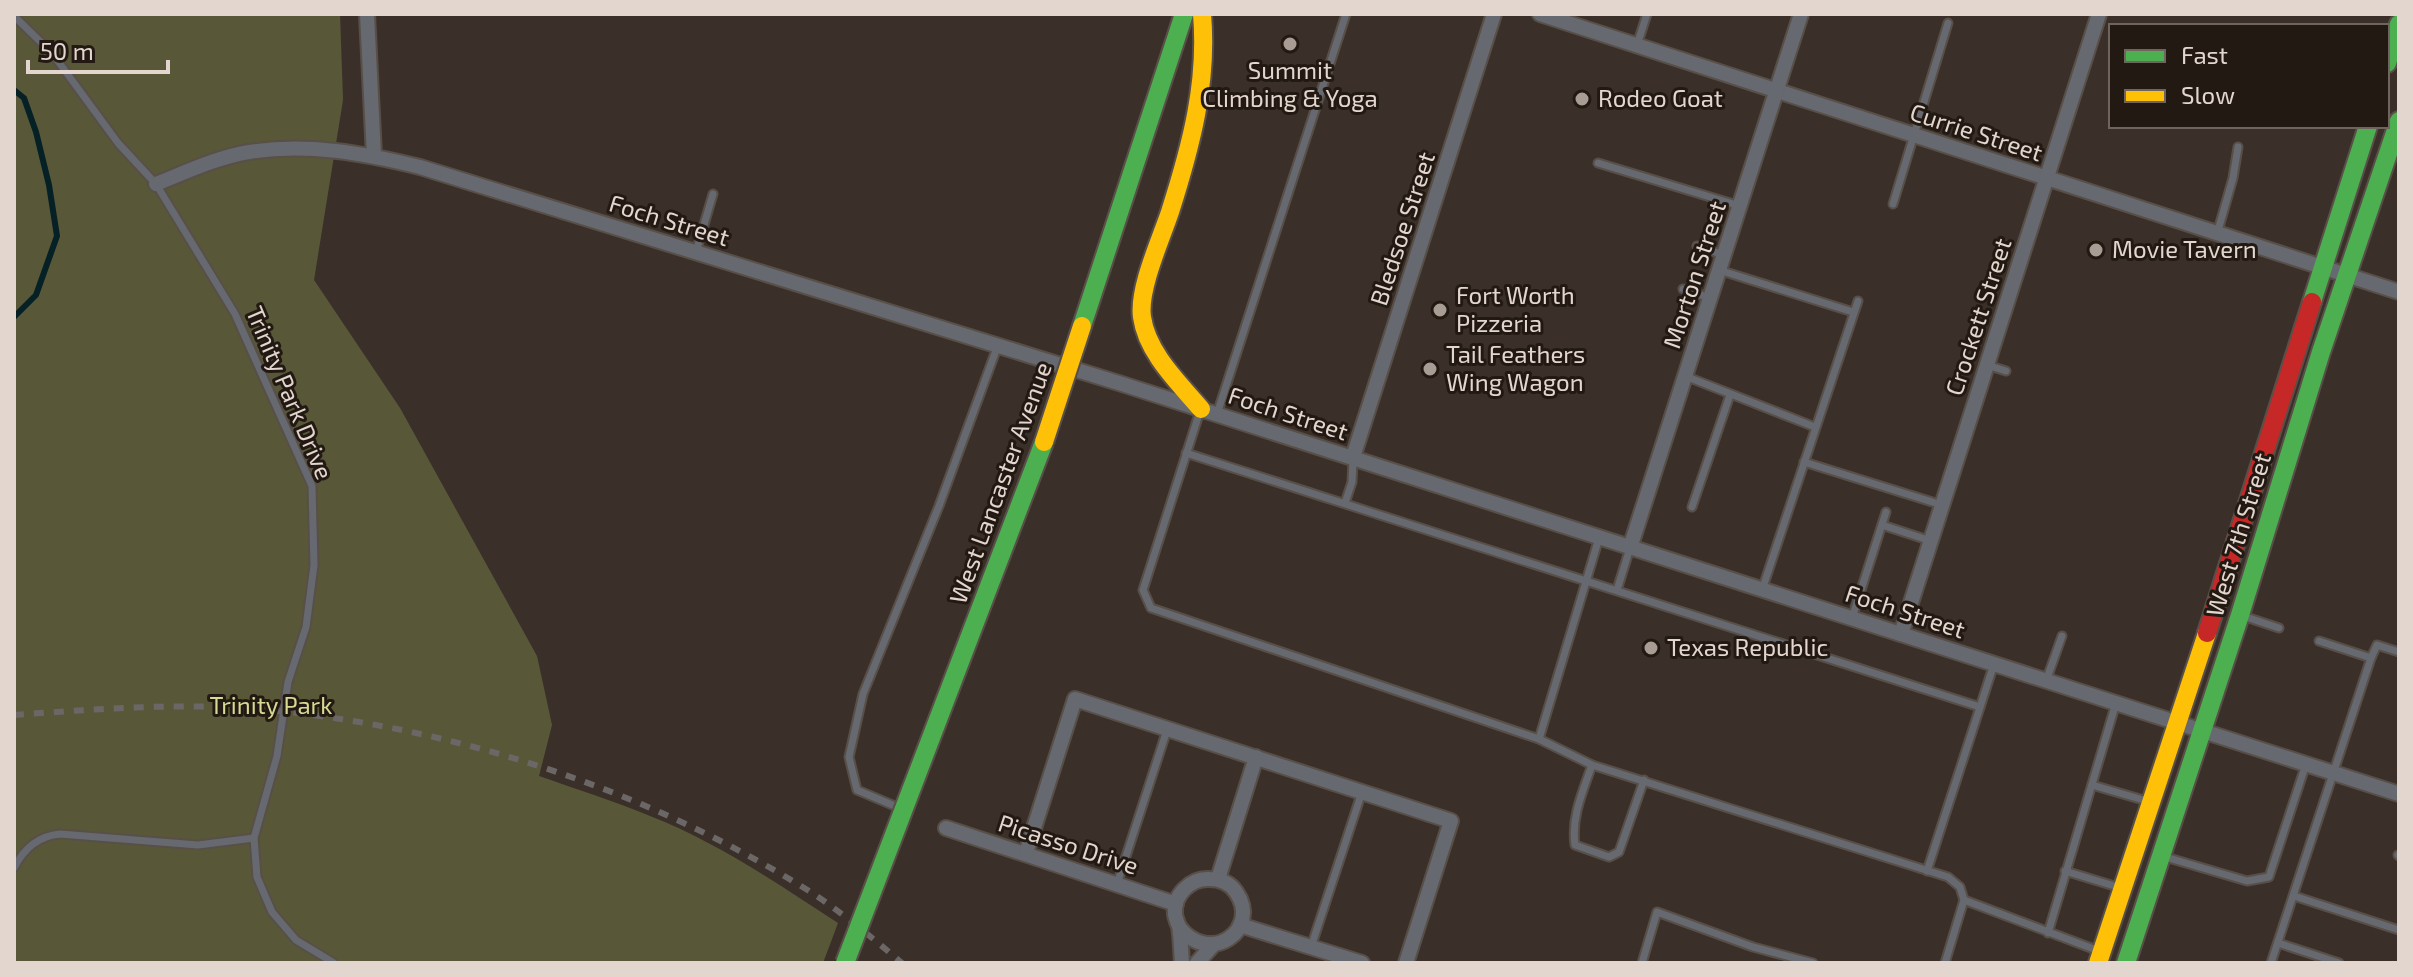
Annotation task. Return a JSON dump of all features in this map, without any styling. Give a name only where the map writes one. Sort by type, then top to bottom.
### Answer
[{"type":"main road","name":"West Lancaster Avenue","points":[[845,963],[1053,418],[1184,14]]},
{"type":"main road","points":[[1202,14],[1204,41],[1198,104],[1189,148],[1145,292],[1142,317],[1158,355],[1209,412]]},
{"type":"main road","points":[[2389,56],[2399,24]]},
{"type":"main road","name":"West 7th Street","points":[[2126,963],[2399,121]]},
{"type":"main road","name":"West 7th Street","points":[[2099,957],[2187,697],[2367,128]]},
{"type":"street","points":[[367,14],[374,156]]},
{"type":"street","name":"Bledsoe Street","points":[[1353,457],[1494,14]]},
{"type":"street","name":"Currie Street","points":[[1540,14],[2399,292]]},
{"type":"street","name":"Morton Street","points":[[1630,548],[1801,14]]},
{"type":"street","name":"Crockett Street","points":[[1901,634],[2099,14]]},
{"type":"street","name":"Foch Street","points":[[156,184],[248,152],[303,148],[340,150],[420,167],[1353,457],[2399,794]]},
{"type":"street","points":[[1026,853],[1075,699],[1451,821],[1406,963]]},
{"type":"street","points":[[1218,879],[1256,757]]},
{"type":"street","name":"Picasso Drive","points":[[946,828],[1176,904]]},
{"type":"street","points":[[1182,963],[1176,904],[1193,882],[1204,878],[1218,879],[1231,886],[1238,895],[1242,909],[1240,925],[1236,934],[1213,945],[1197,963]]},
{"type":"street","points":[[1240,925],[1362,963]]},
{"type":"street","points":[[1179,927],[1196,943],[1213,945]]},
{"type":"lane","points":[[1346,14],[1209,412],[1186,453],[1143,590],[1151,608],[1539,739],[1592,765],[1948,877],[1960,887],[1964,900],[1945,963]]},
{"type":"lane","points":[[1637,45],[1647,14]]},
{"type":"lane","name":"Trinity Park Drive","points":[[14,16],[52,53],[118,143],[156,184],[235,314],[312,486],[314,565],[306,627],[288,682],[277,756],[254,838],[257,877],[272,912],[296,940],[334,963]]},
{"type":"lane","points":[[1893,204],[1948,23]]},
{"type":"lane","points":[[2217,234],[2233,178],[2238,147]]},
{"type":"lane","points":[[1598,163],[1740,206]]},
{"type":"lane","points":[[696,252],[713,194]]},
{"type":"lane","points":[[1697,246],[1722,263],[1853,312]]},
{"type":"lane","points":[[1683,289],[1710,298]]},
{"type":"lane","points":[[1762,590],[1858,301]]},
{"type":"lane","points":[[904,810],[857,790],[849,757],[863,694],[939,506],[998,345]]},
{"type":"lane","points":[[1987,365],[2006,371]]},
{"type":"lane","points":[[1685,376],[1815,427]]},
{"type":"lane","points":[[1692,507],[1730,395]]},
{"type":"lane","points":[[1186,453],[1980,707]]},
{"type":"lane","points":[[1345,503],[1352,482],[1353,457]]},
{"type":"lane","points":[[1804,462],[1942,505]]},
{"type":"lane","points":[[1852,618],[1886,512]]},
{"type":"lane","points":[[1882,525],[1931,541]]},
{"type":"lane","points":[[1539,739],[1599,538]]},
{"type":"lane","points":[[1617,590],[1630,548]]},
{"type":"lane","points":[[2240,615],[2279,628]]},
{"type":"lane","points":[[2046,681],[2062,636]]},
{"type":"lane","points":[[2319,641],[2371,658]]},
{"type":"lane","points":[[2271,963],[2371,658],[2377,645],[2399,652]]},
{"type":"lane","points":[[1927,871],[1994,664]]},
{"type":"lane","points":[[2048,933],[2116,703]]},
{"type":"lane","points":[[1117,884],[1167,730]]},
{"type":"lane","points":[[2159,855],[2247,881],[2269,877],[2306,764]]},
{"type":"lane","points":[[1592,765],[1577,809],[1573,833],[1575,845],[1595,853],[1609,857],[1619,852],[1644,780]]},
{"type":"lane","points":[[2092,785],[2150,802]]},
{"type":"lane","points":[[1311,947],[1362,792]]},
{"type":"lane","points":[[14,868],[25,850],[47,835],[198,845],[254,838]]},
{"type":"lane","points":[[2065,871],[2121,889]]},
{"type":"lane","points":[[2294,896],[2399,930]]},
{"type":"lane","points":[[1964,900],[2099,957]]},
{"type":"lane","points":[[1642,963],[1657,912],[1753,947],[1813,963]]},
{"type":"lane","points":[[2278,943],[2339,963]]},
{"type":"green space","name":"Trinity Park","points":[[14,14],[340,14],[343,100],[314,280],[400,408],[537,656],[552,725],[539,776],[675,826],[747,865],[838,923],[823,963],[14,963]]},
{"type":"waterway","points":[[14,90],[24,98],[36,132],[57,236],[36,295],[14,317]]},
{"type":"railway","points":[[14,715],[142,707],[269,710],[408,731],[477,748],[611,792],[740,851],[801,886],[902,963]]},
{"type":"traffic: fast","points":[[1082,326],[1184,14]]},
{"type":"traffic: fast","points":[[2389,56],[2399,24]]},
{"type":"traffic: fast","points":[[2126,963],[2240,615],[2321,352],[2399,121]]},
{"type":"traffic: fast","points":[[2312,302],[2367,128]]},
{"type":"traffic: fast","points":[[845,963],[1044,442]]},
{"type":"traffic: slow","points":[[1201,409],[1174,378],[1150,343],[1142,306],[1147,279],[1191,139],[1200,90],[1202,14]]},
{"type":"traffic: slow","points":[[1044,442],[1082,326]]},
{"type":"traffic: slow","points":[[2098,963],[2207,633]]},
{"type":"traffic: jam","points":[[2207,633],[2312,302]]},
{"type":"place","name":"Summit Climbing & Yoga","points":[[1290,44]]},
{"type":"place","name":"Rodeo Goat","points":[[1582,99]]},
{"type":"place","name":"Movie Tavern","points":[[2096,250]]},
{"type":"place","name":"Fort Worth Pizzeria","points":[[1440,310]]},
{"type":"place","name":"Tail Feathers Wing Wagon","points":[[1430,369]]},
{"type":"place","name":"Texas Republic","points":[[1651,648]]}]
